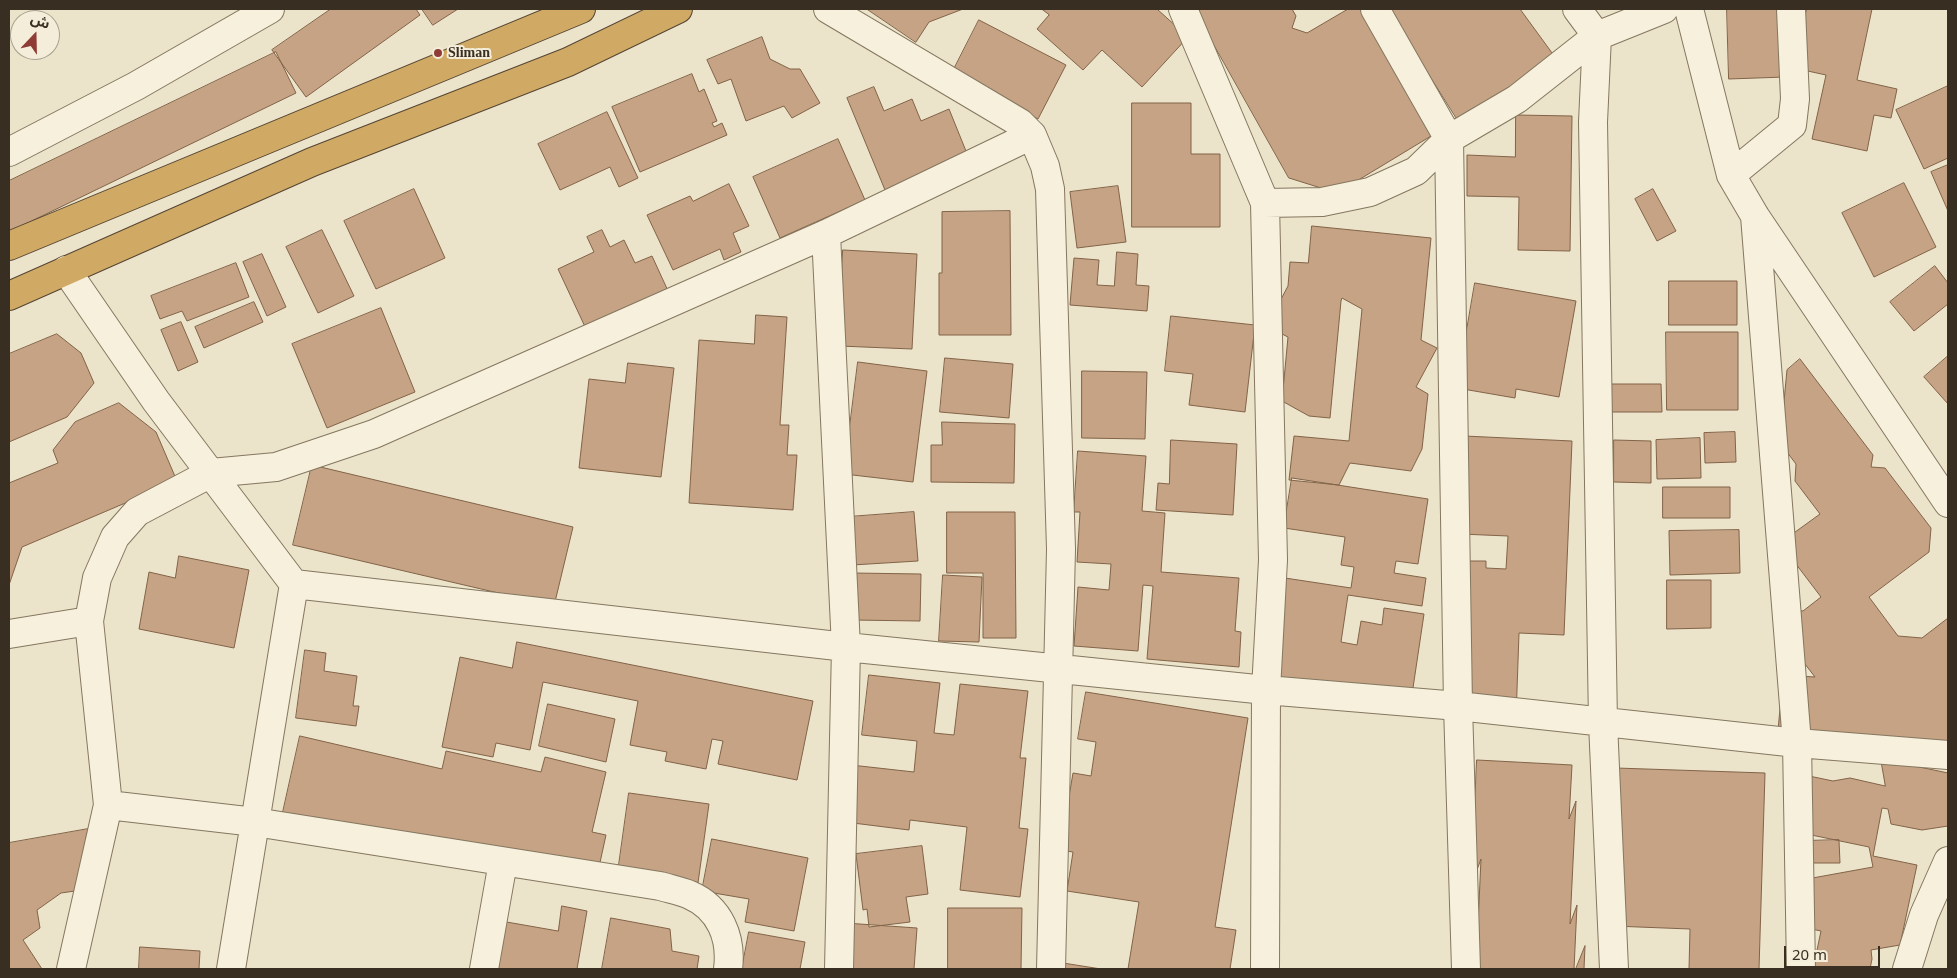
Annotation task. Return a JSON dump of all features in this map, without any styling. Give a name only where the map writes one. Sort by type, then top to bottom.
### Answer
[{"type":"highway","points":[[9,246],[581,9]]},
{"type":"highway","points":[[9,296],[312,162],[568,62],[678,9]]},
{"type":"street","points":[[9,152],[136,86],[270,9]]},
{"type":"street","points":[[828,9],[1020,123],[1032,135],[1045,166],[1050,189],[1061,549],[1051,969]]},
{"type":"street","points":[[1183,9],[1265,204],[1273,560],[1266,690],[1265,969]]},
{"type":"street","points":[[1375,9],[1449,139],[1458,706],[1466,969]]},
{"type":"street","points":[[1577,9],[1597,36],[1593,122],[1603,723],[1614,969]]},
{"type":"street","points":[[1265,204],[1322,202],[1370,192],[1416,171],[1449,139],[1518,99],[1597,36],[1664,9]]},
{"type":"street","points":[[1689,9],[1731,175],[1755,216],[1948,503]]},
{"type":"street","points":[[1731,175],[1792,125],[1796,99],[1791,9]]},
{"type":"street","points":[[71,969],[108,805],[89,621],[97,578],[114,537],[137,512],[211,473],[276,467],[374,434],[826,234],[1032,135]]},
{"type":"street","points":[[1755,216],[1797,743],[1801,969]]},
{"type":"street","points":[[826,234],[846,647],[839,969]]},
{"type":"street","points":[[66,270],[156,401],[294,584],[231,969]]},
{"type":"street","points":[[294,584],[846,647],[1058,667],[1266,690],[1458,706],[1797,743],[1948,754]]},
{"type":"street","points":[[9,634],[89,621]]},
{"type":"street","points":[[108,805],[255,822],[660,886],[690,895],[712,909],[723,925],[728,945],[728,969]]},
{"type":"street","points":[[1907,969],[1924,915],[1948,861]]},
{"type":"street","points":[[484,969],[503,862]]},
{"type":"building","points":[[331,9],[416,9],[420,15],[306,97],[272,50]]},
{"type":"building","points":[[422,9],[458,9],[433,25]]},
{"type":"building","points":[[867,9],[963,9],[929,22],[916,42]]},
{"type":"building","points":[[1042,9],[1157,9],[1188,37],[1142,87],[1102,50],[1083,70],[1037,29],[1049,15]]},
{"type":"building","points":[[1194,9],[1292,9],[1296,16],[1292,28],[1307,33],[1348,9],[1368,9],[1441,130],[1337,193],[1289,178]]},
{"type":"building","points":[[1388,9],[1520,9],[1555,57],[1461,125]]},
{"type":"building","points":[[1727,9],[1784,9],[1785,77],[1729,79]]},
{"type":"building","points":[[1807,9],[1872,9],[1857,80],[1897,89],[1891,118],[1874,115],[1867,151],[1812,139],[1826,75],[1794,68]]},
{"type":"building","points":[[979,20],[1066,65],[1038,119],[951,75]]},
{"type":"building","points":[[762,37],[770,59],[790,69],[800,69],[820,103],[792,118],[784,106],[746,121],[731,79],[718,84],[707,60]]},
{"type":"building","points":[[276,52],[296,93],[9,232],[9,181]]},
{"type":"building","points":[[692,74],[699,92],[704,89],[717,121],[712,123],[714,127],[722,123],[727,135],[640,172],[612,107]]},
{"type":"building","points":[[1948,86],[1948,158],[1924,169],[1896,110]]},
{"type":"building","points":[[874,87],[884,111],[912,99],[921,121],[949,109],[968,156],[885,190],[847,98]]},
{"type":"building","points":[[1132,103],[1191,103],[1191,154],[1220,154],[1220,227],[1132,227]]},
{"type":"building","points":[[607,112],[638,178],[619,187],[610,167],[560,190],[538,144]]},
{"type":"building","points":[[1516,115],[1572,116],[1570,251],[1518,250],[1519,197],[1467,196],[1467,155],[1515,157]]},
{"type":"building","points":[[838,139],[865,200],[780,238],[753,177]]},
{"type":"building","points":[[1948,165],[1948,211],[1931,172]]},
{"type":"building","points":[[1904,183],[1936,247],[1874,277],[1842,213]]},
{"type":"building","points":[[729,184],[749,226],[733,233],[741,252],[724,260],[720,249],[673,270],[647,215],[690,196],[693,201]]},
{"type":"building","points":[[1118,186],[1126,242],[1077,248],[1070,192]]},
{"type":"building","points":[[414,189],[445,258],[376,289],[344,221]]},
{"type":"building","points":[[1653,189],[1676,231],[1657,241],[1635,199]]},
{"type":"building","points":[[1010,211],[1011,335],[939,335],[939,273],[942,273],[942,212]]},
{"type":"building","points":[[1312,226],[1431,238],[1421,340],[1437,348],[1416,387],[1428,394],[1422,449],[1411,471],[1350,463],[1339,485],[1289,480],[1294,436],[1349,441],[1362,309],[1342,298],[1330,418],[1309,416],[1282,401],[1288,337],[1276,331],[1279,303],[1288,286],[1290,262],[1308,263]]},
{"type":"building","points":[[322,230],[354,296],[318,313],[286,247]]},
{"type":"building","points":[[602,230],[610,247],[624,240],[635,263],[652,256],[669,293],[587,331],[558,269],[594,252],[587,237]]},
{"type":"building","points":[[843,250],[917,254],[912,349],[839,346]]},
{"type":"building","points":[[1117,252],[1138,254],[1136,285],[1149,286],[1147,311],[1070,305],[1074,258],[1099,260],[1097,285],[1114,286]]},
{"type":"building","points":[[262,254],[286,307],[267,316],[243,262]]},
{"type":"building","points":[[236,263],[249,297],[187,321],[182,311],[160,319],[151,296]]},
{"type":"building","points":[[1935,266],[1948,283],[1948,304],[1914,331],[1890,302]]},
{"type":"building","points":[[1669,281],[1737,281],[1737,325],[1669,325]]},
{"type":"building","points":[[1475,283],[1576,301],[1559,397],[1516,389],[1515,398],[1457,388]]},
{"type":"building","points":[[254,302],[263,322],[204,348],[195,327]]},
{"type":"building","points":[[381,308],[415,392],[327,428],[292,344]]},
{"type":"building","points":[[756,315],[787,317],[780,425],[789,425],[787,455],[797,455],[793,510],[689,503],[699,340],[754,344]]},
{"type":"building","points":[[1171,316],[1255,325],[1245,412],[1189,405],[1193,374],[1165,371]]},
{"type":"building","points":[[181,322],[198,362],[178,371],[161,330]]},
{"type":"building","points":[[1666,332],[1738,332],[1738,410],[1667,410]]},
{"type":"building","points":[[57,334],[81,353],[94,383],[67,417],[9,442],[9,354]]},
{"type":"building","points":[[1948,356],[1948,404],[1924,377]]},
{"type":"building","points":[[945,358],[1013,364],[1009,418],[940,412]]},
{"type":"building","points":[[1800,359],[1873,455],[1871,467],[1885,468],[1931,528],[1929,552],[1869,597],[1898,636],[1922,638],[1948,618],[1948,753],[1776,753],[1783,675],[1815,677],[1784,637],[1786,609],[1803,611],[1821,597],[1780,543],[1820,514],[1795,481],[1796,464],[1780,443],[1787,370]]},
{"type":"building","points":[[858,362],[927,371],[913,482],[844,474]]},
{"type":"building","points":[[628,363],[674,368],[661,477],[579,468],[589,379],[625,383]]},
{"type":"building","points":[[1082,371],[1147,372],[1145,439],[1082,438]]},
{"type":"building","points":[[1604,384],[1661,384],[1662,412],[1604,412]]},
{"type":"building","points":[[119,403],[156,432],[177,481],[22,547],[9,585],[9,483],[58,463],[53,450],[75,422]]},
{"type":"building","points":[[942,422],[1015,424],[1014,483],[931,482],[931,445],[942,445]]},
{"type":"building","points":[[1735,432],[1736,462],[1705,463],[1704,433]]},
{"type":"building","points":[[1464,436],[1572,441],[1564,635],[1519,633],[1516,718],[1461,716],[1467,561],[1486,561],[1486,568],[1506,569],[1508,536],[1460,534]]},
{"type":"building","points":[[1700,438],[1701,478],[1657,479],[1656,440]]},
{"type":"building","points":[[1171,440],[1237,444],[1233,515],[1156,510],[1158,483],[1169,484]]},
{"type":"building","points":[[1614,440],[1651,441],[1651,483],[1614,482]]},
{"type":"building","points":[[1078,451],[1146,456],[1142,511],[1165,513],[1161,572],[1239,578],[1235,631],[1241,632],[1239,667],[1147,659],[1153,586],[1143,585],[1138,651],[1074,646],[1078,587],[1109,590],[1111,564],[1077,562],[1080,512],[1074,512]]},
{"type":"building","points":[[312,465],[573,527],[554,606],[293,545]]},
{"type":"building","points":[[1292,478],[1428,499],[1418,564],[1396,561],[1394,573],[1426,578],[1422,606],[1348,595],[1341,642],[1357,645],[1361,621],[1382,625],[1384,608],[1424,614],[1410,708],[1269,687],[1285,578],[1351,588],[1354,567],[1341,565],[1345,537],[1284,528]]},
{"type":"building","points":[[1663,487],[1730,487],[1730,518],[1663,518]]},
{"type":"building","points":[[914,512],[918,561],[852,565],[848,517]]},
{"type":"building","points":[[947,512],[1015,512],[1016,638],[983,638],[983,573],[947,573]]},
{"type":"building","points":[[1739,530],[1740,573],[1670,575],[1669,531]]},
{"type":"building","points":[[179,556],[249,570],[234,648],[139,629],[149,572],[175,578]]},
{"type":"building","points":[[852,573],[921,574],[920,621],[852,620]]},
{"type":"building","points":[[943,575],[982,577],[979,642],[939,641]]},
{"type":"building","points":[[1667,580],[1711,580],[1711,628],[1667,629]]},
{"type":"building","points":[[517,642],[813,701],[797,780],[718,764],[723,741],[712,739],[706,769],[665,761],[667,752],[630,745],[638,701],[543,682],[530,750],[496,743],[493,757],[442,747],[460,657],[512,668]]},
{"type":"building","points":[[305,650],[326,653],[324,671],[357,676],[353,706],[359,706],[356,726],[296,718]]},
{"type":"building","points":[[869,675],[940,683],[934,733],[954,735],[960,684],[1028,691],[1020,758],[1026,758],[1019,828],[1028,829],[1020,897],[960,890],[967,827],[910,820],[909,830],[845,822],[851,765],[914,772],[917,741],[862,735]]},
{"type":"building","points":[[1086,692],[1248,718],[1215,927],[1236,930],[1230,969],[1128,969],[1139,902],[1067,891],[1073,852],[1060,850],[1073,773],[1091,776],[1096,742],[1078,739]]},
{"type":"building","points":[[548,704],[615,719],[606,762],[539,746]]},
{"type":"building","points":[[300,736],[442,769],[446,751],[541,772],[545,757],[606,772],[592,832],[606,835],[599,867],[281,821]]},
{"type":"building","points":[[1881,759],[1948,773],[1948,826],[1922,830],[1891,824],[1888,809],[1882,808],[1873,856],[1917,865],[1900,945],[1871,950],[1870,969],[1813,969],[1821,931],[1797,926],[1807,879],[1873,867],[1869,847],[1797,832],[1809,776],[1833,781],[1850,778],[1885,786]]},
{"type":"building","points":[[1477,760],[1572,765],[1569,819],[1576,801],[1570,924],[1577,905],[1574,969],[1476,969],[1481,859],[1471,886]]},
{"type":"building","points":[[1616,768],[1765,773],[1759,969],[1689,969],[1690,929],[1613,926]]},
{"type":"building","points":[[629,793],[709,804],[697,890],[617,879]]},
{"type":"building","points":[[88,829],[75,891],[61,893],[37,910],[40,928],[23,940],[42,969],[9,969],[9,843]]},
{"type":"building","points":[[712,839],[808,858],[794,931],[745,922],[749,899],[702,891]]},
{"type":"building","points":[[1839,840],[1840,863],[1804,863],[1804,841]]},
{"type":"building","points":[[922,846],[928,894],[906,897],[910,922],[869,927],[867,909],[863,910],[856,854]]},
{"type":"building","points":[[562,906],[587,911],[577,969],[492,969],[501,921],[558,931]]},
{"type":"building","points":[[948,908],[1022,908],[1021,969],[948,969]]},
{"type":"building","points":[[611,918],[670,929],[672,951],[699,956],[697,969],[602,969]]},
{"type":"building","points":[[845,923],[917,928],[914,969],[842,969]]},
{"type":"building","points":[[749,932],[805,942],[800,969],[742,969]]},
{"type":"building","points":[[1585,946],[1584,969],[1576,969]]},
{"type":"building","points":[[140,947],[200,951],[199,969],[139,969]]},
{"type":"building","points":[[1063,963],[1101,969],[1062,969]]},
{"type":"place","name":"Sliman","points":[[438,53]]}]
